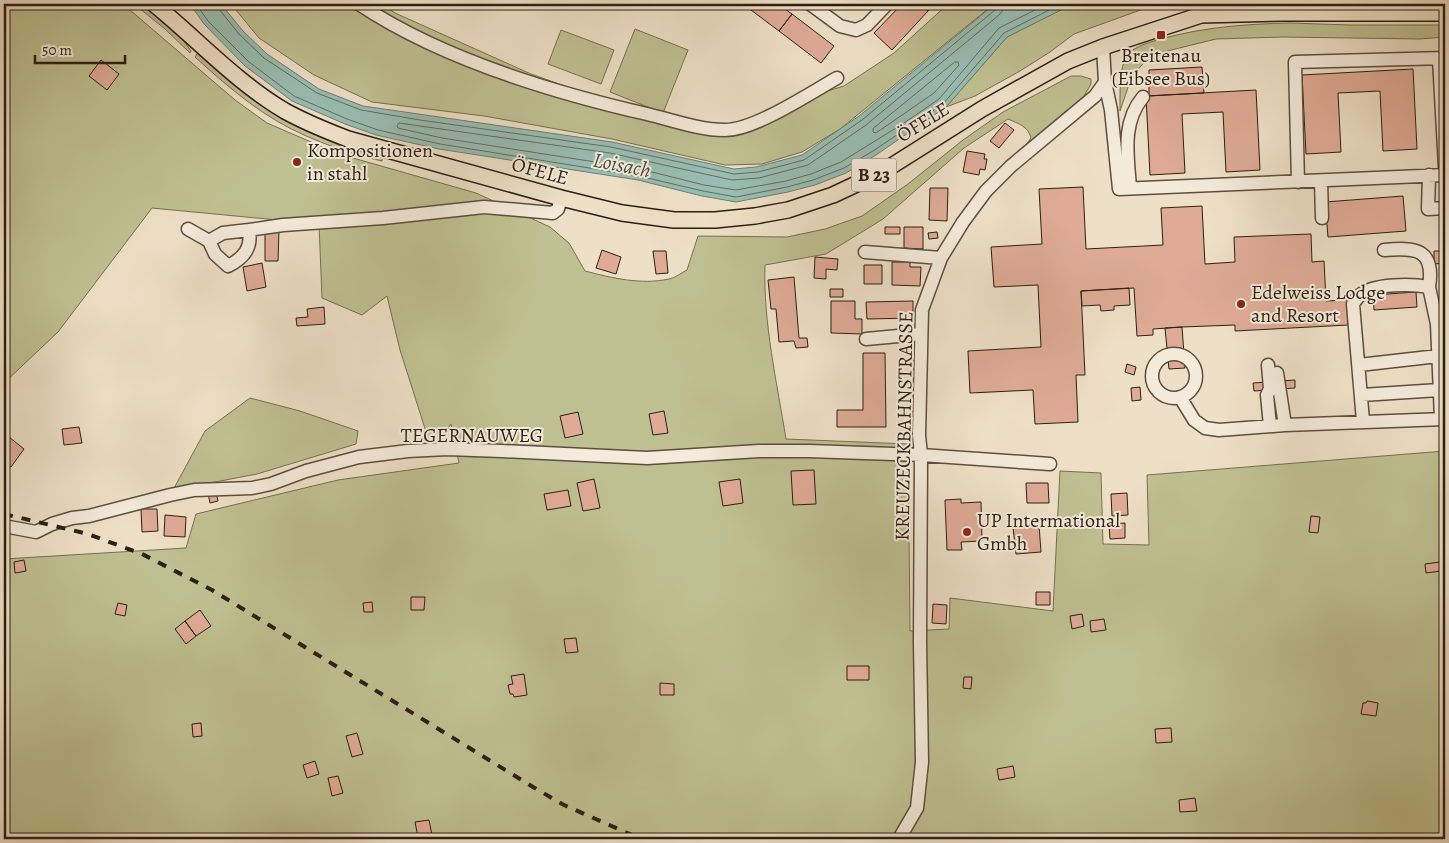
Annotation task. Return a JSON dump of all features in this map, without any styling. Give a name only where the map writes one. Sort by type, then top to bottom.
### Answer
[{"type":"main road","name":"ÖFELE","points":[[154,4],[250,87],[284,110],[317,127],[358,141],[561,198],[622,212],[674,220],[715,220],[755,216],[788,210],[833,195],[882,172],[993,103],[1068,61],[1102,47]]},
{"type":"main road","name":"B 23","points":[[1102,47],[1199,10],[1383,8],[1445,13]]},
{"type":"street","points":[[359,4],[387,22],[422,40],[513,77],[604,104],[699,126],[725,130],[745,127],[782,110],[837,78]]},
{"type":"street","points":[[810,4],[840,26],[856,30],[868,25],[887,4]]},
{"type":"street","points":[[1102,47],[1120,189],[1445,174]]},
{"type":"street","points":[[1298,182],[1294,62],[1442,59],[1445,167]]},
{"type":"street","name":"KREUZECKBAHNSTRASSE","points":[[899,839],[917,808],[922,762],[920,642],[921,455],[919,436],[922,310],[941,258],[963,222],[986,192],[1012,166],[1095,96],[1105,82]]},
{"type":"street","points":[[1130,188],[1127,144],[1130,120],[1135,107],[1143,97]]},
{"type":"street","points":[[1429,175],[1428,209],[1445,208]]},
{"type":"street","points":[[1321,181],[1322,218]]},
{"type":"street","points":[[209,241],[222,233],[283,225],[383,218],[484,207],[553,213],[558,209],[561,198]]},
{"type":"street","points":[[188,229],[209,241],[215,254],[228,266],[240,260],[251,241],[249,230]]},
{"type":"street","points":[[1180,397],[1194,420],[1205,428],[1219,430],[1363,421],[1443,419],[1437,324],[1429,287],[1430,268],[1428,259],[1417,251],[1405,248],[1384,250]]},
{"type":"street","points":[[865,252],[941,258]]},
{"type":"street","points":[[1363,421],[1353,304],[1361,294],[1373,288],[1417,285],[1429,287]]},
{"type":"street","points":[[866,338],[920,334]]},
{"type":"street","points":[[1359,364],[1438,356]]},
{"type":"street","points":[[1270,426],[1267,396],[1270,389],[1272,365],[1285,425]]},
{"type":"street","points":[[1362,395],[1440,390]]},
{"type":"street","name":"TEGERNAUWEG","points":[[4,526],[36,532],[72,518],[98,514],[170,495],[194,490],[252,488],[359,457],[408,451],[447,449],[647,458],[759,451],[809,451],[921,455],[1050,464]]},
{"type":"green space","points":[[4,4],[123,4],[235,100],[267,123],[339,154],[476,193],[550,227],[569,243],[585,271],[637,281],[669,279],[687,270],[698,236],[787,237],[825,229],[862,216],[908,184],[963,140],[1003,112],[1071,76],[1091,79],[1091,84],[1073,115],[1011,166],[1031,138],[1025,128],[1008,119],[964,148],[883,219],[826,254],[765,265],[768,330],[786,439],[908,444],[910,631],[949,629],[950,598],[1053,611],[1060,471],[1101,473],[1103,544],[1149,545],[1147,475],[1445,451],[1445,839],[4,839],[4,559],[186,548],[196,514],[338,480],[459,463],[451,424],[443,435],[428,438],[400,350],[387,296],[362,315],[322,298],[319,224],[152,208],[58,332],[4,383]]},
{"type":"green space","points":[[134,4],[145,4],[179,34],[191,51],[190,53],[165,29]]},
{"type":"green space","points":[[231,4],[381,4],[395,13],[531,74],[604,100],[741,133],[824,92],[844,86],[894,53],[948,4],[994,4],[840,129],[802,152],[762,164],[725,165],[612,139],[484,116],[372,102],[314,75],[259,38]]},
{"type":"green space","points":[[1072,4],[1157,4],[1074,34],[1020,71],[975,96],[946,107],[1007,37]]},
{"type":"green space","points":[[1290,23],[1445,25],[1445,37],[1420,39],[1283,37],[1216,39],[1151,55],[1132,76],[1120,111],[1120,82],[1124,60],[1130,52],[1138,47],[1177,35],[1209,29],[1241,25]]},
{"type":"green space","points":[[635,29],[688,50],[663,113],[610,92]]},
{"type":"green space","points":[[561,30],[614,50],[601,84],[548,64]]},
{"type":"green space","points":[[201,53],[257,103],[301,127],[383,155],[382,161],[321,142],[277,121],[237,94],[195,57]]},
{"type":"green space","points":[[250,398],[300,411],[358,431],[356,444],[257,474],[173,490],[205,431]]},
{"type":"water","name":"Loisach","points":[[190,4],[221,4],[243,31],[267,54],[319,89],[363,106],[612,142],[734,169],[756,167],[802,155],[859,116],[995,4],[1073,4],[1007,37],[946,107],[876,155],[846,173],[815,185],[736,202],[702,196],[638,180],[439,149],[376,135],[345,124],[292,101],[245,66],[204,24]]},
{"type":"building","points":[[743,4],[778,4],[792,14],[779,31]]},
{"type":"building","points":[[902,4],[920,4],[928,11],[892,50],[874,33]]},
{"type":"building","points":[[920,4],[935,4],[928,11]]},
{"type":"building","points":[[792,14],[834,46],[821,63],[779,31]]},
{"type":"building","points":[[101,60],[119,74],[107,90],[89,76]]},
{"type":"building","points":[[1202,67],[1204,93],[1149,96],[1149,70]]},
{"type":"building","points":[[1413,69],[1417,149],[1383,151],[1380,91],[1338,93],[1341,152],[1306,154],[1302,75]]},
{"type":"building","points":[[1256,90],[1260,170],[1226,172],[1223,112],[1182,114],[1185,173],[1150,175],[1146,96]]},
{"type":"building","points":[[1005,123],[1014,130],[999,148],[990,141]]},
{"type":"building","points":[[967,151],[985,154],[984,159],[987,159],[985,170],[980,169],[979,175],[963,172]]},
{"type":"building","name":"Edelweiss Lodge and Resort","points":[[1083,187],[1086,249],[1163,245],[1161,208],[1202,206],[1205,264],[1235,262],[1234,237],[1311,234],[1312,262],[1324,261],[1326,301],[1347,300],[1348,325],[1235,331],[1235,325],[1182,327],[1153,329],[1153,335],[1137,336],[1134,288],[1081,291],[1085,375],[1076,375],[1078,422],[1035,424],[1033,390],[970,393],[968,351],[1041,347],[1038,285],[994,287],[991,247],[1042,244],[1039,189]]},
{"type":"building","points":[[930,188],[948,188],[947,221],[929,220]]},
{"type":"building","points":[[1403,196],[1406,231],[1328,237],[1325,202]]},
{"type":"building","points":[[885,227],[900,227],[900,234],[885,234]]},
{"type":"building","points":[[904,227],[923,227],[923,249],[904,248]]},
{"type":"building","points":[[265,230],[279,230],[278,261],[265,261]]},
{"type":"building","points":[[937,232],[938,238],[929,239],[928,233]]},
{"type":"building","points":[[602,250],[621,257],[616,274],[596,268]]},
{"type":"building","points":[[653,251],[666,251],[668,273],[656,274]]},
{"type":"building","points":[[1434,251],[1444,251],[1445,263],[1434,264]]},
{"type":"building","points":[[815,257],[838,259],[837,270],[826,269],[826,279],[814,278]]},
{"type":"building","points":[[892,262],[910,262],[910,267],[921,267],[920,286],[892,285]]},
{"type":"building","points":[[262,263],[266,287],[247,291],[243,267]]},
{"type":"building","points":[[864,265],[882,265],[882,284],[864,284]]},
{"type":"building","points":[[794,277],[799,338],[807,338],[808,347],[796,348],[794,341],[779,342],[776,309],[771,309],[768,280]]},
{"type":"building","points":[[1129,288],[1130,305],[1114,306],[1114,310],[1101,311],[1100,305],[1082,306],[1081,291]]},
{"type":"building","points":[[830,289],[843,289],[843,297],[830,297]]},
{"type":"building","points":[[1416,292],[1417,307],[1374,310],[1373,295]]},
{"type":"building","points":[[831,301],[855,301],[855,319],[862,319],[862,334],[831,333]]},
{"type":"building","points":[[913,301],[913,318],[867,319],[866,302]]},
{"type":"building","points":[[324,307],[325,324],[297,326],[296,318],[308,317],[307,309]]},
{"type":"building","points":[[1182,327],[1185,368],[1169,369],[1165,328]]},
{"type":"building","points":[[863,353],[885,353],[886,427],[837,427],[837,410],[863,410]]},
{"type":"building","points":[[1127,364],[1136,367],[1134,375],[1125,372]]},
{"type":"building","points":[[1295,380],[1295,388],[1280,389],[1280,381]]},
{"type":"building","points":[[1268,382],[1269,390],[1254,391],[1253,383]]},
{"type":"building","points":[[1140,387],[1141,400],[1132,401],[1131,388]]},
{"type":"building","points":[[664,411],[668,433],[653,435],[649,414]]},
{"type":"building","points":[[578,412],[583,434],[565,438],[560,416]]},
{"type":"building","points":[[79,427],[82,443],[64,445],[62,429]]},
{"type":"building","points":[[4,433],[24,449],[11,467],[4,462]]},
{"type":"building","points":[[814,470],[816,504],[793,505],[791,471]]},
{"type":"building","points":[[594,479],[600,508],[583,511],[577,483]]},
{"type":"building","points":[[740,479],[743,503],[723,506],[719,482]]},
{"type":"building","points":[[1026,483],[1048,483],[1049,503],[1027,503]]},
{"type":"building","points":[[568,490],[571,506],[547,510],[544,494]]},
{"type":"building","points":[[216,492],[218,501],[210,503],[208,493]]},
{"type":"building","points":[[1127,493],[1128,515],[1112,516],[1111,494]]},
{"type":"building","points":[[961,499],[961,503],[981,502],[982,541],[961,542],[962,550],[947,550],[945,500]]},
{"type":"building","points":[[141,509],[157,509],[158,531],[142,532]]},
{"type":"building","points":[[165,515],[186,517],[185,537],[164,536]]},
{"type":"building","points":[[1311,516],[1320,517],[1318,533],[1309,532]]},
{"type":"building","points":[[1125,523],[1125,538],[1110,539],[1109,524]]},
{"type":"building","points":[[1039,525],[1041,552],[1016,554],[1013,527]]},
{"type":"building","points":[[24,560],[26,571],[15,573],[14,562]]},
{"type":"building","points":[[1440,562],[1441,571],[1426,573],[1425,564]]},
{"type":"building","points":[[1036,592],[1050,592],[1050,605],[1036,605]]},
{"type":"building","points":[[411,597],[425,597],[424,610],[411,610]]},
{"type":"building","points":[[372,602],[373,612],[364,612],[363,603]]},
{"type":"building","points":[[118,603],[127,605],[125,616],[115,614]]},
{"type":"building","points":[[933,604],[947,605],[946,624],[932,623]]},
{"type":"building","points":[[200,610],[211,626],[196,636],[185,621]]},
{"type":"building","points":[[1082,614],[1084,626],[1072,629],[1070,616]]},
{"type":"building","points":[[1104,619],[1106,630],[1091,632],[1090,621]]},
{"type":"building","points":[[185,621],[196,636],[186,644],[175,629]]},
{"type":"building","points":[[576,638],[578,652],[566,653],[564,639]]},
{"type":"building","points":[[847,666],[869,666],[869,680],[847,680]]},
{"type":"building","points":[[524,674],[527,695],[514,697],[513,694],[510,694],[508,685],[513,684],[511,676]]},
{"type":"building","points":[[964,677],[972,677],[971,689],[963,688]]},
{"type":"building","points":[[660,683],[674,684],[674,695],[660,695]]},
{"type":"building","points":[[1367,701],[1378,703],[1376,716],[1361,714],[1363,703]]},
{"type":"building","points":[[201,723],[202,736],[193,737],[192,724]]},
{"type":"building","points":[[1171,728],[1172,742],[1156,743],[1155,729]]},
{"type":"building","points":[[357,733],[363,754],[352,757],[346,736]]},
{"type":"building","points":[[315,761],[319,774],[307,778],[303,765]]},
{"type":"building","points":[[1013,766],[1015,777],[999,780],[997,769]]},
{"type":"building","points":[[338,776],[343,793],[332,796],[328,778]]},
{"type":"building","points":[[1195,798],[1197,811],[1180,812],[1179,800]]},
{"type":"building","points":[[429,820],[432,835],[418,837],[415,822]]},
{"type":"railway","points":[[4,514],[88,534],[142,554],[212,590],[564,805],[641,839]]},
{"type":"place","name":"Breitenau (Eibsee Bus)","points":[[1161,35]]},
{"type":"place","name":"Kompositionen in stahl","points":[[297,162]]},
{"type":"place","name":"Edelweiss Lodge and Resort","points":[[1241,304]]},
{"type":"place","name":"UP Intermational Gmbh","points":[[967,532]]}]
